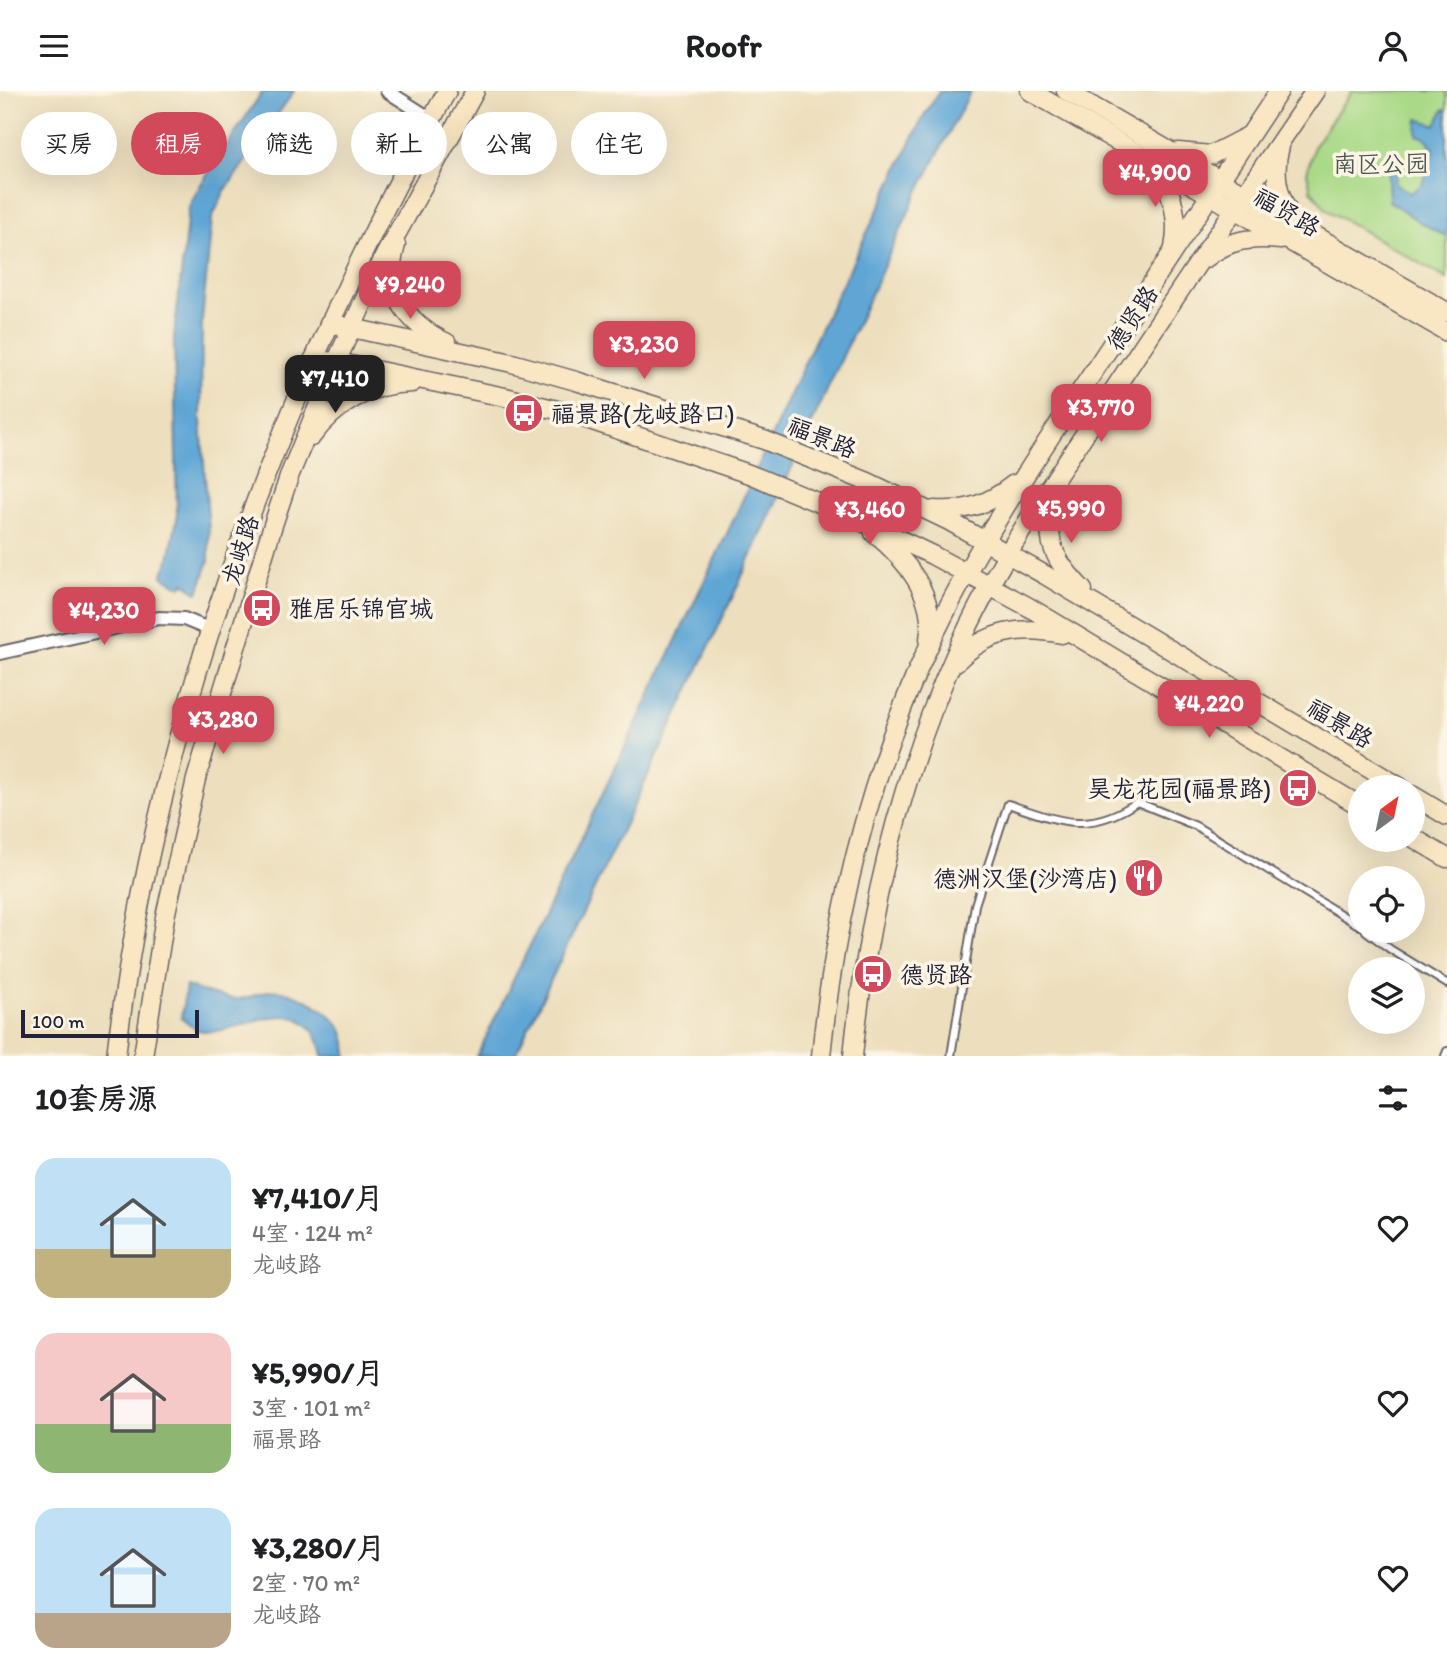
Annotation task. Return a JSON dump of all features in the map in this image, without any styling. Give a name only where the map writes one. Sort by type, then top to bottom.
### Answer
[{"type":"street","points":[[387,91],[420,112]]},
{"type":"street","name":"龙岐路","points":[[435,112],[447,91]]},
{"type":"street","name":"龙岐路","points":[[143,1056],[165,917],[196,779],[272,529],[299,453],[351,328],[402,222],[475,91]]},
{"type":"street","name":"福贤路","points":[[1030,91],[1162,157],[1220,180],[1447,312]]},
{"type":"street","name":"福贤路","points":[[1066,91],[1162,157],[1210,196],[1447,331]]},
{"type":"street","name":"德贤路","points":[[821,1056],[835,961],[864,824],[888,747],[927,650],[966,573],[1025,475],[1279,91]]},
{"type":"street","name":"德贤路","points":[[853,1056],[865,967],[892,832],[916,757],[949,669],[1007,554],[1195,267],[1315,91]]},
{"type":"street","points":[[1173,250],[1177,234],[1172,197],[1162,157],[1211,155],[1250,134]]},
{"type":"street","points":[[1283,138],[1277,157],[1279,192],[1283,205],[1297,225]]},
{"type":"street","name":"龙岐路","points":[[116,1056],[130,947],[151,842],[181,726],[211,630],[266,475],[313,360],[402,175]]},
{"type":"street","points":[[402,222],[393,253],[392,278],[401,305],[413,322],[424,330],[483,357]]},
{"type":"street","points":[[1195,267],[1216,250],[1234,241],[1258,238],[1283,240],[1296,246]]},
{"type":"street","name":"福景路","points":[[329,323],[483,357],[576,381],[764,440],[868,482],[925,509],[1007,554],[1380,775]]},
{"type":"street","points":[[313,360],[336,362],[433,382],[569,413],[749,474],[855,518],[990,586],[1348,799]]},
{"type":"street","points":[[299,453],[323,422],[348,402],[383,386],[433,382]]},
{"type":"street","points":[[925,509],[960,511],[973,508],[1003,493],[1025,475]]},
{"type":"street","points":[[1057,477],[1049,527],[1053,551],[1068,575],[1099,608]]},
{"type":"street","points":[[855,518],[898,555],[916,578],[924,595],[931,628],[927,650]]},
{"type":"street","points":[[0,653],[159,618],[184,619],[211,630]]},
{"type":"street","points":[[949,669],[971,647],[988,638],[1022,629],[1035,628],[1079,639]]},
{"type":"street","points":[[1425,802],[1447,815]]},
{"type":"street","points":[[1425,845],[1447,858]]},
{"type":"lane","points":[[951,1056],[975,905],[1008,804],[1056,821],[1087,823],[1118,815],[1137,802],[1196,826],[1348,919]]},
{"type":"lane","points":[[1382,943],[1447,984]]},
{"type":"green space","name":"南区公园","points":[[1352,91],[1447,91],[1447,279],[1327,210],[1311,190],[1307,173],[1314,146]]},
{"type":"water","points":[[263,91],[294,91],[279,112],[249,112]]},
{"type":"water","points":[[940,91],[971,91],[915,198],[733,596],[515,1056],[477,1056],[733,521],[817,336],[923,117]]},
{"type":"water","points":[[1444,109],[1447,112],[1447,237],[1389,201],[1388,176],[1394,154],[1399,162],[1395,183],[1410,193],[1422,185],[1434,150],[1426,138],[1417,135],[1418,119],[1436,125]]},
{"type":"water","points":[[241,124],[241,167],[224,192],[212,218],[202,320],[201,421],[209,560],[198,593],[184,583],[181,587],[162,576],[169,559],[177,519],[174,337],[190,204],[207,175],[227,175],[227,145]]},
{"type":"water","points":[[186,986],[231,999],[246,998],[269,991],[299,997],[320,1008],[337,1023],[344,1036],[347,1056],[323,1056],[313,1031],[302,1021],[290,1017],[276,1016],[217,1031],[197,1029],[181,1018]]},
{"type":"place","name":"福景路(龙岐路口)","points":[[524,413]]},
{"type":"place","name":"雅居乐锦官城","points":[[262,608]]},
{"type":"place","name":"昊龙花园(福景路)","points":[[1298,788]]},
{"type":"place","name":"德洲汉堡(沙湾店)","points":[[1144,878]]},
{"type":"place","name":"德贤路","points":[[873,974]]}]
